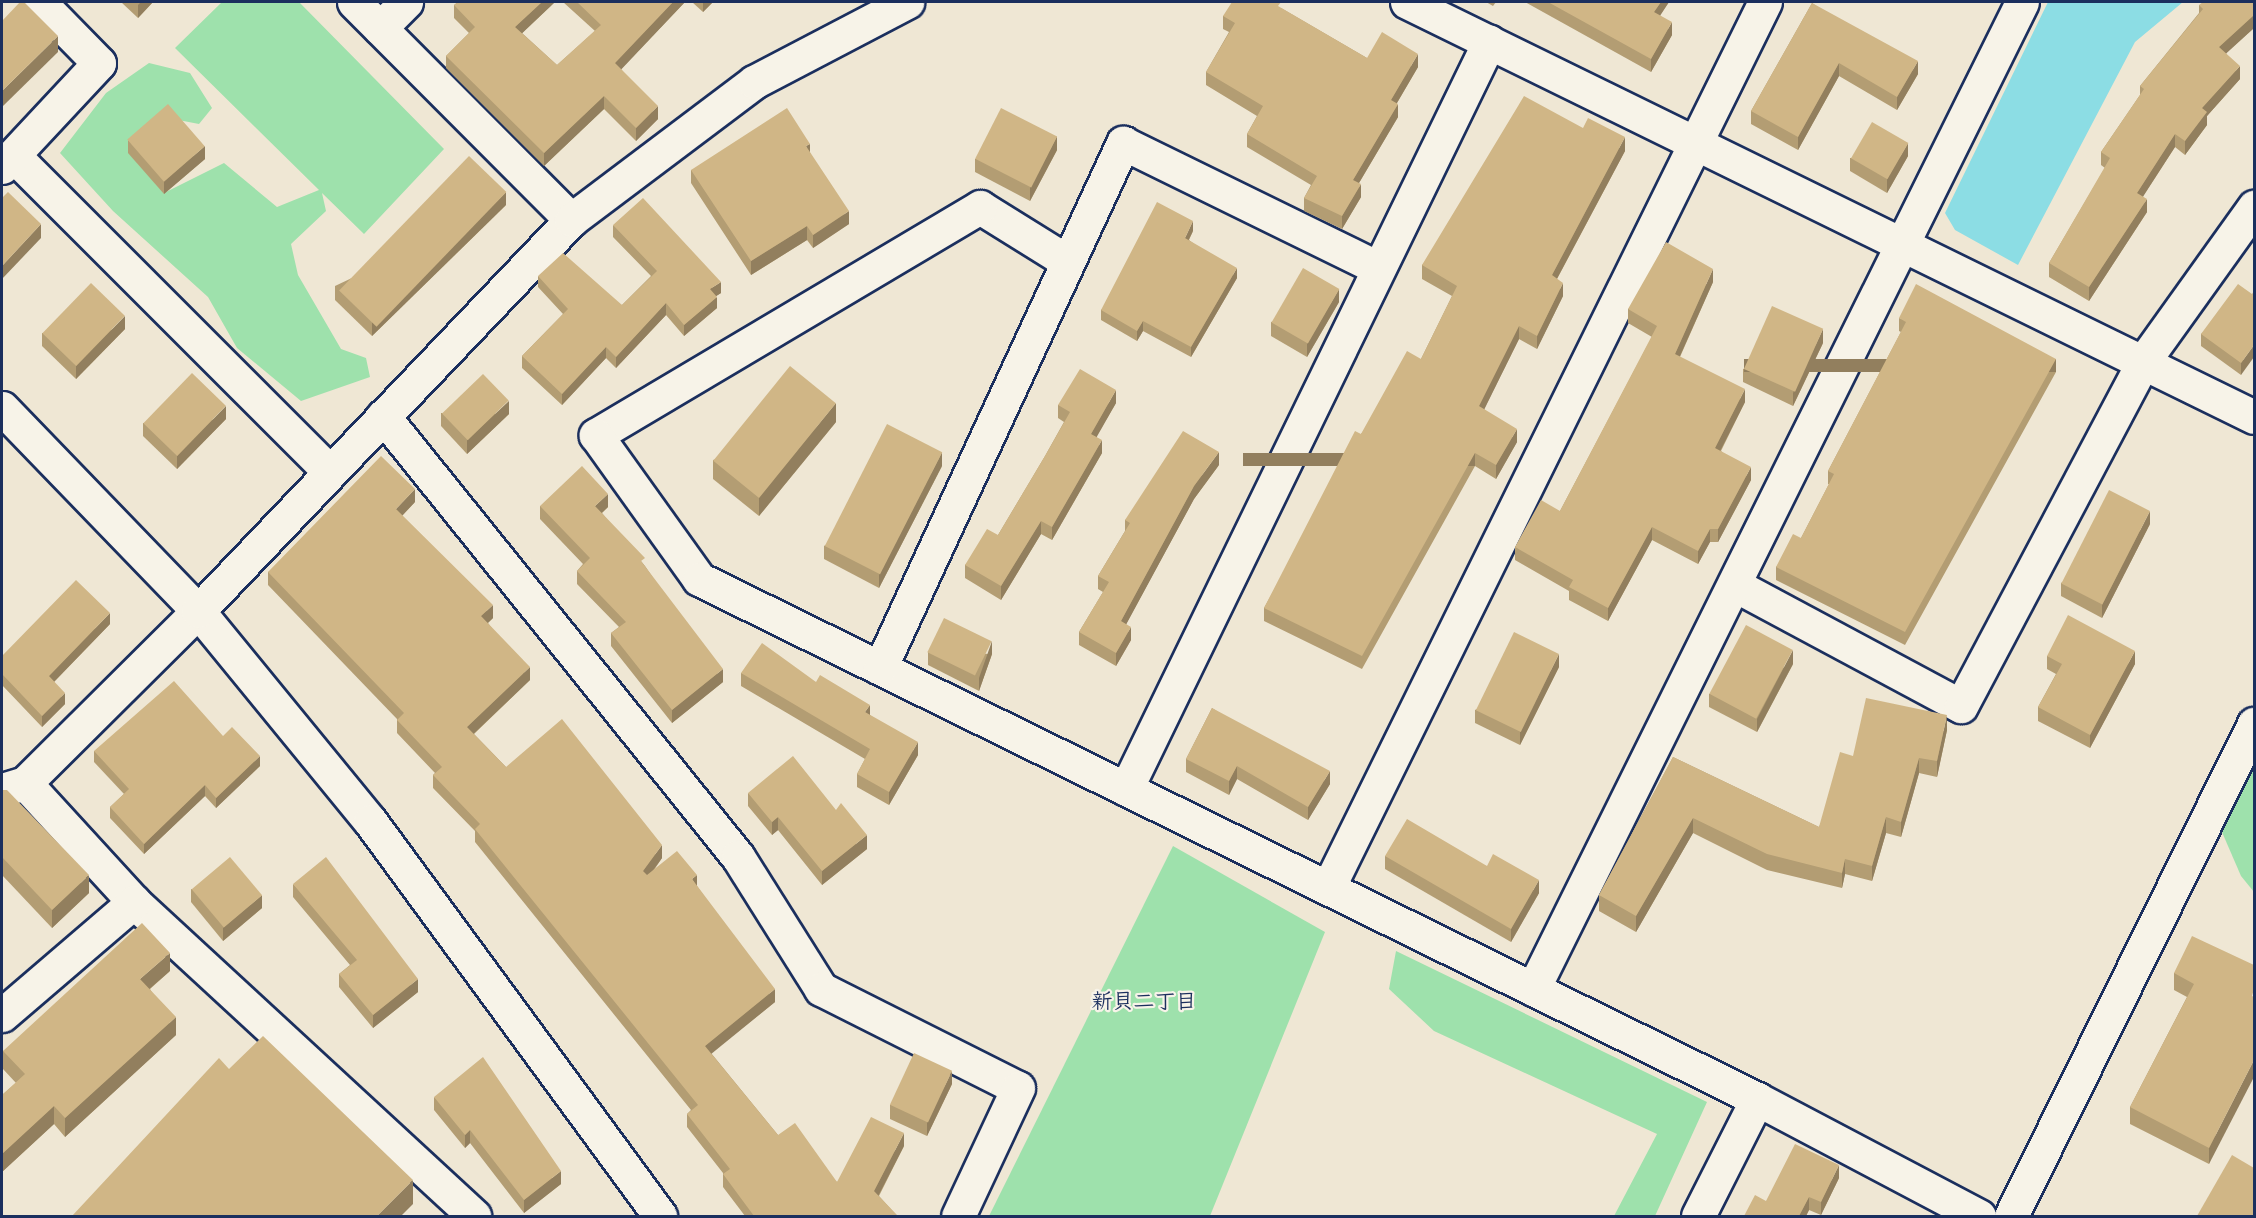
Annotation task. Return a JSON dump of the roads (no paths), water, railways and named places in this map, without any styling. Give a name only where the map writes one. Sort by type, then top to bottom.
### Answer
[{"type":"street","points":[[39,2],[99,63],[8,161],[330,472]]},
{"type":"street","points":[[354,2],[571,220]]},
{"type":"street","points":[[380,28],[406,2]]},
{"type":"street","points":[[474,1216],[134,902],[13,786],[198,611],[571,220],[754,82],[907,2]]},
{"type":"street","points":[[1328,888],[1765,2]]},
{"type":"street","points":[[1533,989],[1905,246],[2022,2]]},
{"type":"street","points":[[1417,4],[1489,42],[2254,417]]},
{"type":"street","points":[[1126,789],[1489,42]]},
{"type":"street","points":[[880,668],[1065,260],[1123,143],[1378,268]]},
{"type":"street","points":[[1065,260],[980,207],[596,435],[699,579],[1756,1099],[1979,1216]]},
{"type":"street","points":[[1735,585],[1961,706],[2143,362],[2254,207]]},
{"type":"street","points":[[2,408],[198,611],[370,821],[660,1216]]},
{"type":"street","points":[[383,416],[738,857],[821,989],[1018,1088],[958,1216]]},
{"type":"street","points":[[2011,1216],[2254,724]]},
{"type":"street","points":[[2,1015],[134,902]]},
{"type":"street","points":[[1698,1216],[1756,1099]]},
{"type":"water","points":[[2048,2],[2183,2],[2135,42],[2018,265],[1955,230],[1945,213]]},
{"type":"district","name":"新貝二丁目","points":[[1144,1004]]}]
